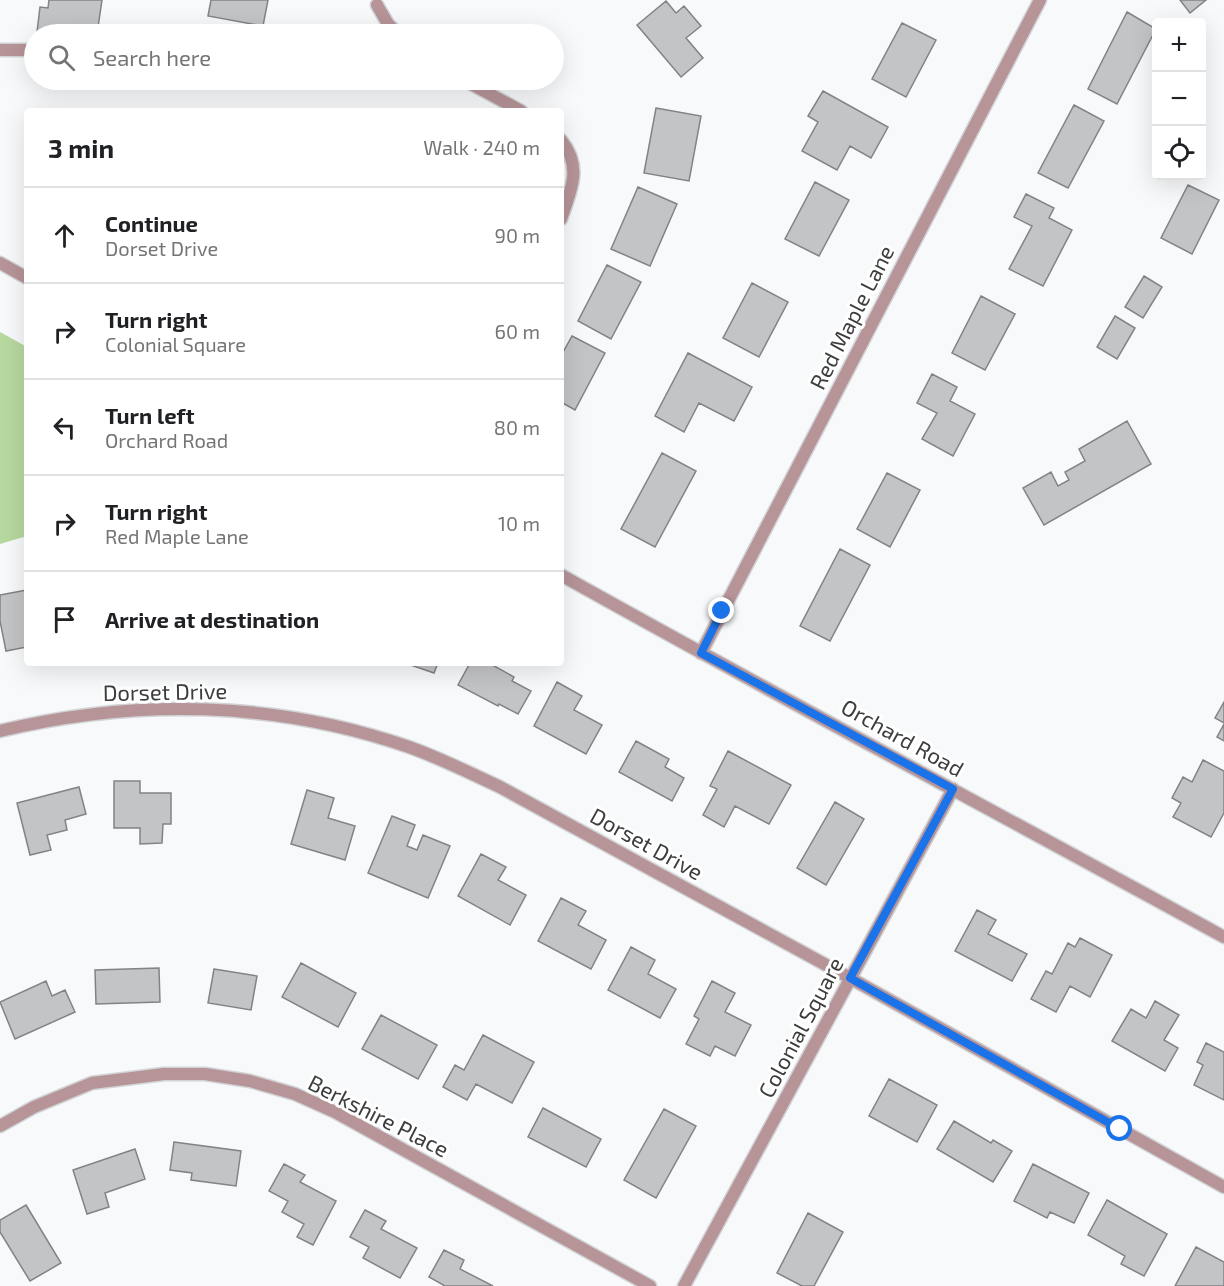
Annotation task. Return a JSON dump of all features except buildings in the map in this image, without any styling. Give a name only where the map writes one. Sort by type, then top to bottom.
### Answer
[{"type":"street","name":"Red Maple Lane","points":[[701,653],[1040,0]]},
{"type":"street","points":[[377,5],[388,24]]},
{"type":"street","points":[[0,50],[24,50]]},
{"type":"street","points":[[483,90],[516,108]]},
{"type":"street","points":[[564,145],[573,160],[574,176],[564,209]]},
{"type":"street","points":[[0,263],[24,276]]},
{"type":"street","name":"Orchard Road","points":[[564,576],[701,653],[1224,937]]},
{"type":"street","name":"Dorset Drive","points":[[0,731],[97,712],[177,707],[228,709],[327,724],[374,736],[457,766],[501,787],[850,978],[1224,1187]]},
{"type":"street","name":"Colonial Square","points":[[684,1286],[953,789]]},
{"type":"street","name":"Berkshire Place","points":[[0,1126],[34,1107],[92,1083],[164,1074],[205,1074],[250,1080],[295,1094],[335,1112],[650,1286]]},
{"type":"green space","points":[[0,332],[24,345],[24,537],[0,544]]},
{"type":"route","points":[[722,611],[701,653],[953,789],[850,978],[1120,1129]]}]
